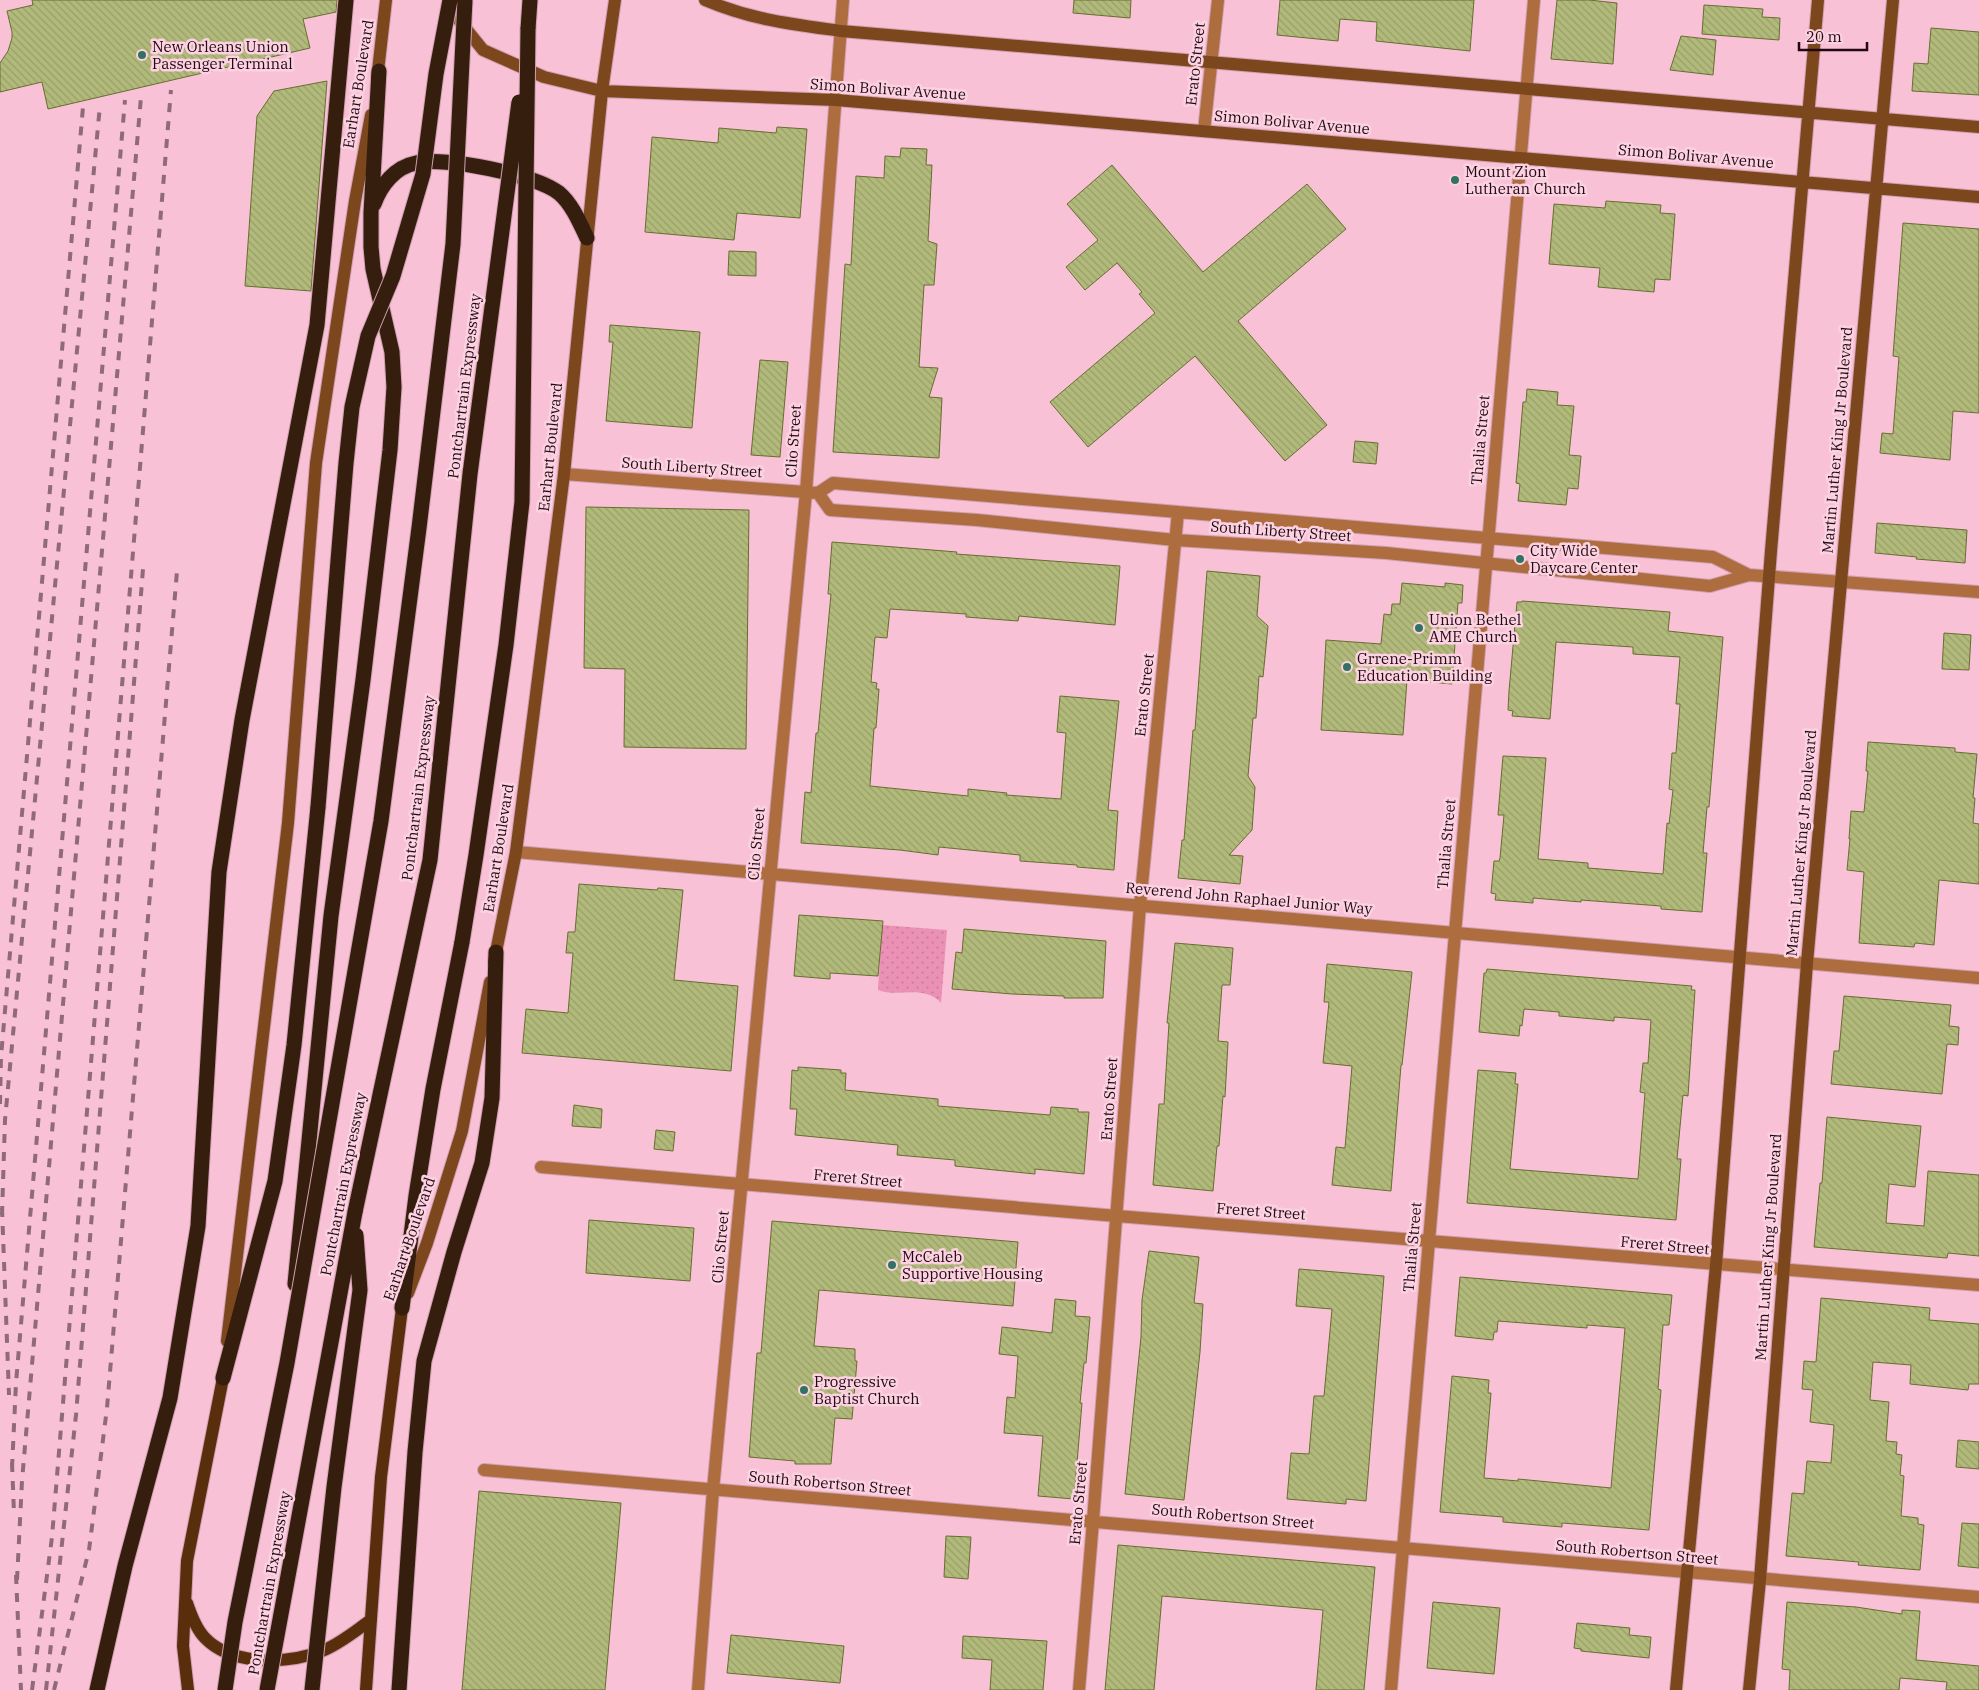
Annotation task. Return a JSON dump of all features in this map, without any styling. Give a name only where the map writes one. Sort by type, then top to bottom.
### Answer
[{"type":"highway","points":[[98,1690],[101,1669],[125,1566],[170,1398],[198,1226],[219,872],[242,720],[317,325],[346,0]]},
{"type":"highway","points":[[223,1378],[275,1181],[294,1045],[318,807],[352,407],[368,336],[393,276],[423,174],[436,74],[450,0]]},
{"type":"highway","name":"Pontchartrain Expressway","points":[[225,1690],[235,1622],[287,1363],[380,821],[417,548],[453,244],[465,0]]},
{"type":"highway","name":"Pontchartrain Expressway","points":[[267,1690],[354,1212],[430,860],[470,474],[528,29],[530,0]]},
{"type":"highway","points":[[402,1308],[416,1196],[433,1089],[462,942],[475,864],[506,645],[522,502],[528,29]]},
{"type":"highway","points":[[287,1363],[331,916],[363,680],[390,450],[394,386],[392,352],[373,269],[370,247],[379,71]]},
{"type":"highway","points":[[371,213],[378,195],[386,182],[398,170],[414,163],[436,161],[519,175],[542,183],[560,194],[574,211],[588,238]]},
{"type":"highway","points":[[399,1690],[415,1452],[424,1361],[445,1283],[484,1154],[492,1098],[496,952]]},
{"type":"highway","points":[[312,1690],[334,1487],[360,1290],[354,1212]]},
{"type":"main road","name":"Earhart Boulevard","points":[[366,1690],[381,1476],[402,1308]]},
{"type":"main road","name":"Earhart Boulevard","points":[[188,1690],[183,1646],[187,1561],[223,1378]]},
{"type":"main road","points":[[185,1596],[192,1617],[205,1638],[222,1649],[244,1658],[265,1660],[296,1658],[322,1650],[346,1638],[371,1620]]},
{"type":"street","name":"Earhart Boulevard","points":[[223,1378],[288,823],[316,463],[356,201],[379,71],[386,0]]},
{"type":"street","name":"Simon Bolivar Avenue","points":[[450,0],[458,20],[483,50],[544,77],[602,91],[836,100],[1979,197]]},
{"type":"street","name":"Earhart Boulevard","points":[[402,1308],[427,1243],[462,1131],[516,852],[564,474],[602,91],[615,0]]},
{"type":"street","points":[[705,0],[734,12],[778,23],[841,31],[1979,128]]},
{"type":"street","name":"Clio Street","points":[[698,1690],[713,1490],[770,872],[812,492],[843,0]]},
{"type":"street","name":"Erato Street","points":[[1204,131],[1218,0]]},
{"type":"street","name":"Thalia Street","points":[[1391,1690],[1534,0]]},
{"type":"street","points":[[1676,1690],[1716,1265],[1769,577],[1801,181],[1818,0]]},
{"type":"street","name":"Martin Luther King Jr Boulevard","points":[[1749,1690],[1760,1580],[1782,1270],[1807,963],[1893,0]]},
{"type":"street","name":"South Liberty Street","points":[[564,474],[812,492],[833,483],[1713,557],[1749,575],[1840,580],[1979,592]]},
{"type":"street","name":"South Liberty Street","points":[[812,492],[830,510],[977,520],[1175,540],[1386,553],[1710,586],[1749,575]]},
{"type":"street","name":"Erato Street","points":[[1079,1690],[1140,905],[1178,512]]},
{"type":"street","name":"Reverend John Raphael Junior Way","points":[[516,852],[770,872],[1979,978]]},
{"type":"street","name":"Freret Street","points":[[541,1167],[1979,1286]]},
{"type":"street","name":"South Robertson Street","points":[[484,1470],[1403,1547],[1760,1580],[1979,1597]]},
{"type":"shaded area","points":[[882,925],[947,930],[941,1003],[927,994],[893,993],[878,990]]},
{"type":"building","name":"New Orleans Union Passenger Terminal","points":[[32,0],[337,0],[336,12],[303,19],[310,48],[48,109],[42,82],[0,92],[0,63],[8,51],[12,38],[7,11],[33,5]]},
{"type":"building","points":[[1074,0],[1131,0],[1130,18],[1073,13]]},
{"type":"building","points":[[1280,0],[1474,0],[1470,51],[1376,41],[1377,22],[1340,19],[1338,41],[1277,35]]},
{"type":"building","points":[[1557,0],[1589,0],[1617,3],[1613,64],[1551,59]]},
{"type":"building","points":[[1704,5],[1763,9],[1762,17],[1780,18],[1779,40],[1702,34]]},
{"type":"building","points":[[1931,28],[1979,32],[1979,95],[1912,91],[1914,63],[1928,64]]},
{"type":"building","points":[[1681,36],[1716,40],[1713,75],[1670,70]]},
{"type":"building","points":[[327,81],[311,291],[245,286],[257,116],[274,91]]},
{"type":"building","points":[[777,127],[807,129],[800,218],[737,213],[734,240],[645,232],[652,137],[718,143],[719,128],[776,133]]},
{"type":"building","points":[[901,148],[927,149],[926,165],[932,165],[928,241],[937,244],[934,285],[924,285],[919,367],[938,368],[929,397],[942,398],[939,458],[833,452],[845,264],[851,265],[856,176],[884,178],[885,156],[900,157]]},
{"type":"building","points":[[1112,165],[1203,272],[1307,184],[1346,229],[1238,321],[1327,425],[1285,461],[1195,356],[1088,447],[1050,402],[1155,313],[1139,294],[1142,292],[1117,263],[1085,290],[1066,267],[1098,240],[1067,204]]},
{"type":"building","points":[[1606,201],[1661,205],[1660,213],[1675,214],[1670,280],[1655,279],[1654,292],[1598,287],[1600,268],[1549,264],[1554,204],[1605,208]]},
{"type":"building","points":[[1903,223],[1979,229],[1979,413],[1953,411],[1950,460],[1880,453],[1882,433],[1893,434],[1899,357],[1893,356]]},
{"type":"building","points":[[729,251],[756,252],[756,276],[728,275]]},
{"type":"building","points":[[610,325],[700,332],[692,428],[606,421],[613,342],[609,342]]},
{"type":"building","points":[[760,360],[788,362],[780,457],[751,455]]},
{"type":"building","points":[[1527,389],[1558,392],[1557,405],[1574,406],[1569,455],[1581,456],[1578,489],[1568,488],[1566,505],[1518,501],[1520,484],[1516,483],[1523,402],[1526,402]]},
{"type":"building","points":[[1355,441],[1378,443],[1376,464],[1353,462]]},
{"type":"building","points":[[586,507],[749,510],[746,749],[624,747],[625,669],[584,668]]},
{"type":"building","points":[[1877,523],[1967,530],[1965,563],[1875,553]]},
{"type":"building","points":[[832,542],[957,552],[956,554],[1120,566],[1115,625],[1019,616],[1018,621],[966,617],[966,614],[890,609],[887,638],[875,637],[871,682],[877,683],[876,689],[879,689],[870,786],[968,796],[968,789],[1007,793],[1006,795],[1061,799],[1066,733],[1057,732],[1060,696],[1119,701],[1108,810],[1118,811],[1114,870],[1020,861],[1020,855],[939,847],[938,855],[900,850],[801,843],[805,792],[811,793],[816,733],[818,733],[831,594],[828,594]]},
{"type":"building","points":[[1207,571],[1260,576],[1257,616],[1268,626],[1263,677],[1259,676],[1256,718],[1253,718],[1248,776],[1255,787],[1252,830],[1229,855],[1243,856],[1240,884],[1178,878],[1182,840],[1184,840],[1193,730],[1195,730]]},
{"type":"building","points":[[1402,583],[1445,587],[1445,583],[1463,585],[1462,603],[1458,603],[1452,684],[1407,680],[1403,735],[1321,730],[1326,640],[1381,644],[1384,614],[1391,615],[1392,604],[1400,604]]},
{"type":"building","points":[[1517,602],[1670,612],[1668,631],[1723,637],[1709,807],[1707,807],[1703,853],[1707,853],[1702,912],[1661,909],[1661,906],[1581,900],[1581,902],[1533,898],[1533,903],[1495,900],[1496,894],[1491,893],[1494,861],[1499,861],[1500,858],[1504,815],[1498,815],[1503,756],[1546,758],[1538,859],[1588,863],[1588,868],[1663,874],[1667,823],[1669,824],[1673,790],[1669,789],[1672,753],[1676,753],[1680,704],[1676,704],[1680,657],[1633,654],[1633,647],[1556,642],[1550,719],[1512,716],[1513,711],[1508,710],[1509,691]]},
{"type":"building","points":[[1944,633],[1971,635],[1969,670],[1942,669]]},
{"type":"building","points":[[1868,742],[1955,748],[1955,752],[1977,754],[1973,823],[1979,824],[1979,884],[1939,880],[1934,945],[1915,943],[1914,947],[1859,943],[1864,872],[1847,870],[1851,811],[1864,812],[1868,771],[1866,771]]},
{"type":"building","points":[[579,884],[683,890],[674,980],[738,986],[731,1071],[522,1053],[526,1009],[568,1013],[573,953],[566,953],[568,932],[575,932]]},
{"type":"building","points":[[799,915],[883,921],[878,976],[830,973],[830,979],[794,976]]},
{"type":"building","points":[[964,929],[1106,941],[1103,998],[1064,998],[1064,996],[952,989],[956,952],[962,953]]},
{"type":"building","points":[[1175,943],[1233,948],[1230,985],[1222,985],[1218,1041],[1228,1042],[1225,1097],[1223,1096],[1213,1191],[1153,1185],[1159,1104],[1164,1104],[1169,1023],[1167,1023]]},
{"type":"building","points":[[1327,964],[1412,972],[1401,1065],[1391,1191],[1332,1185],[1336,1147],[1345,1148],[1352,1066],[1323,1063],[1329,1002],[1324,1002]]},
{"type":"building","points":[[1487,969],[1692,986],[1691,990],[1695,990],[1688,1096],[1683,1095],[1677,1159],[1681,1159],[1676,1220],[1467,1203],[1478,1070],[1516,1073],[1515,1084],[1518,1084],[1510,1169],[1638,1179],[1645,1093],[1640,1092],[1643,1063],[1648,1063],[1651,1020],[1614,1017],[1614,1021],[1559,1016],[1559,1012],[1524,1009],[1519,1036],[1479,1032],[1484,973],[1486,973]]},
{"type":"building","points":[[1844,996],[1951,1005],[1949,1026],[1959,1027],[1958,1045],[1947,1044],[1942,1094],[1831,1084],[1834,1051],[1839,1051]]},
{"type":"building","points":[[798,1067],[841,1070],[841,1073],[846,1073],[845,1090],[938,1099],[938,1106],[1050,1115],[1051,1107],[1078,1109],[1078,1112],[1089,1112],[1084,1174],[1035,1169],[1035,1174],[955,1166],[955,1160],[897,1155],[898,1145],[795,1135],[797,1109],[790,1109],[792,1070],[798,1071]]},
{"type":"building","points":[[574,1105],[602,1109],[601,1128],[572,1126]]},
{"type":"building","points":[[1827,1117],[1921,1126],[1915,1187],[1889,1184],[1886,1223],[1924,1226],[1928,1171],[1979,1175],[1979,1256],[1948,1253],[1947,1258],[1814,1247],[1820,1183],[1822,1183]]},
{"type":"building","points":[[656,1130],[675,1132],[673,1151],[654,1149]]},
{"type":"building","points":[[589,1220],[694,1228],[690,1281],[586,1273]]},
{"type":"building","name":"McCaleb Supportive Housing","points":[[772,1221],[1018,1242],[1013,1306],[819,1290],[814,1346],[855,1349],[855,1361],[857,1361],[852,1419],[835,1418],[831,1464],[795,1464],[795,1461],[749,1457],[757,1353],[761,1353]]},
{"type":"building","points":[[1149,1251],[1199,1257],[1194,1303],[1203,1304],[1200,1352],[1184,1500],[1125,1494],[1141,1337],[1142,1300]]},
{"type":"building","points":[[1299,1269],[1384,1276],[1366,1501],[1346,1499],[1346,1504],[1287,1499],[1291,1453],[1309,1454],[1314,1396],[1324,1396],[1332,1309],[1296,1306]]},
{"type":"building","points":[[1460,1277],[1672,1295],[1669,1325],[1663,1325],[1658,1389],[1661,1390],[1649,1530],[1562,1523],[1562,1527],[1503,1522],[1503,1517],[1440,1512],[1452,1376],[1489,1380],[1488,1393],[1491,1393],[1484,1478],[1518,1481],[1518,1479],[1611,1488],[1625,1328],[1587,1325],[1587,1328],[1498,1321],[1497,1332],[1494,1332],[1493,1340],[1455,1336]]},
{"type":"building","points":[[1821,1298],[1930,1308],[1929,1320],[1979,1324],[1979,1384],[1969,1384],[1968,1390],[1910,1384],[1911,1365],[1873,1362],[1870,1400],[1889,1402],[1886,1441],[1897,1442],[1896,1454],[1902,1455],[1900,1475],[1904,1476],[1901,1516],[1918,1518],[1918,1524],[1924,1525],[1920,1570],[1858,1565],[1859,1562],[1786,1556],[1792,1493],[1804,1494],[1807,1461],[1831,1463],[1834,1425],[1810,1422],[1813,1390],[1802,1389],[1804,1361],[1816,1362]]},
{"type":"building","points":[[1055,1299],[1076,1301],[1075,1316],[1090,1317],[1080,1403],[1082,1403],[1074,1499],[1038,1496],[1043,1436],[1004,1433],[1007,1397],[1015,1398],[1018,1356],[999,1354],[1002,1327],[1052,1333]]},
{"type":"building","points":[[1958,1440],[1979,1442],[1979,1469],[1956,1467]]},
{"type":"building","points":[[479,1491],[621,1503],[605,1690],[462,1690]]},
{"type":"building","points":[[1962,1523],[1979,1524],[1979,1568],[1958,1566]]},
{"type":"building","points":[[946,1536],[971,1537],[968,1579],[944,1577]]},
{"type":"building","points":[[1118,1545],[1375,1567],[1364,1690],[1316,1690],[1323,1610],[1162,1596],[1154,1690],[1105,1690]]},
{"type":"building","points":[[1433,1602],[1500,1608],[1494,1674],[1427,1668]]},
{"type":"building","points":[[1787,1602],[1856,1607],[1902,1614],[1902,1610],[1920,1611],[1916,1660],[1979,1666],[1979,1690],[1946,1690],[1947,1682],[1900,1678],[1899,1690],[1789,1690],[1790,1670],[1782,1669]]},
{"type":"building","points":[[1577,1623],[1630,1628],[1629,1635],[1651,1637],[1649,1658],[1581,1651],[1581,1649],[1574,1648]]},
{"type":"building","points":[[731,1635],[844,1646],[840,1683],[727,1673]]},
{"type":"building","points":[[963,1636],[1047,1641],[1043,1690],[990,1690],[992,1660],[962,1658]]},
{"type":"railway","points":[[32,1690],[52,1537],[171,90]]},
{"type":"railway","points":[[17,1580],[22,1481],[141,97]]},
{"type":"railway","points":[[12,1468],[16,1383],[125,100]]},
{"type":"railway","points":[[2,1215],[5,1120],[100,105]]},
{"type":"railway","points":[[0,1104],[1,1057],[83,107]]},
{"type":"railway","points":[[46,1690],[76,1415],[143,569]]},
{"type":"railway","points":[[54,1690],[89,1550],[107,1408],[177,571]]},
{"type":"railway","points":[[2,1208],[9,1395]]},
{"type":"railway","points":[[12,1463],[14,1513]]},
{"type":"railway","points":[[16,1575],[21,1690]]},
{"type":"place","name":"New Orleans Union Passenger Terminal","points":[[142,55]]},
{"type":"place","name":"Mount Zion Lutheran Church","points":[[1455,180]]},
{"type":"place","name":"City Wide Daycare Center","points":[[1520,559]]},
{"type":"place","name":"Union Bethel AME Church","points":[[1419,628]]},
{"type":"place","name":"Grrene-Primm Education Building","points":[[1347,667]]},
{"type":"place","name":"McCaleb Supportive Housing","points":[[892,1265]]},
{"type":"place","name":"Progressive Baptist Church","points":[[804,1390]]}]
